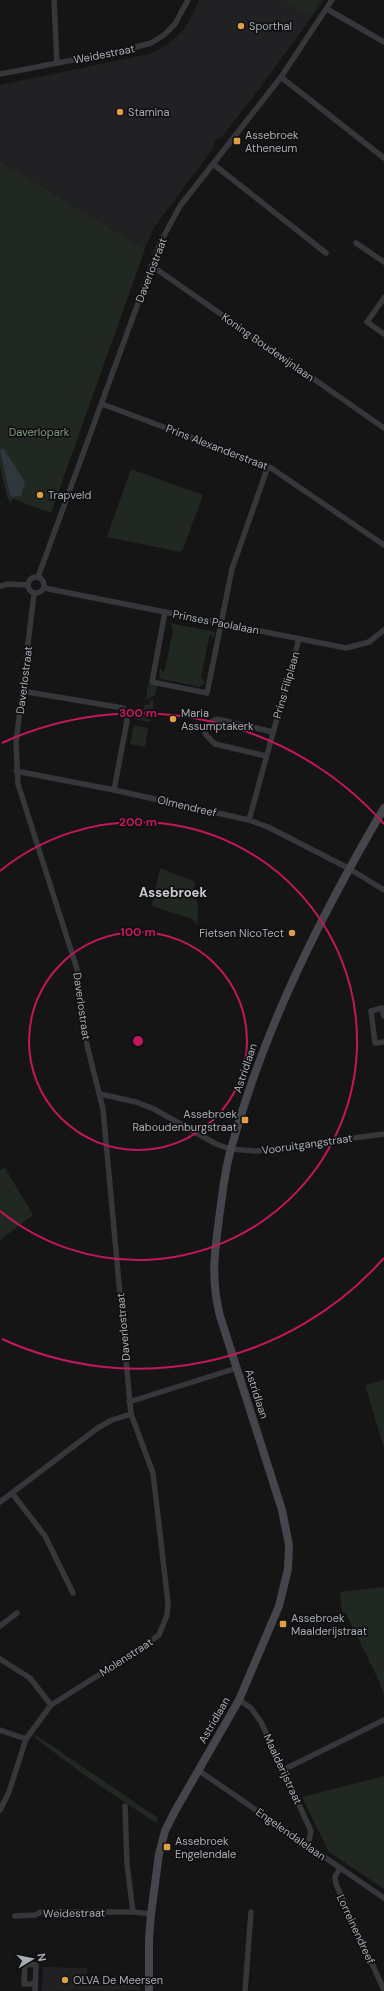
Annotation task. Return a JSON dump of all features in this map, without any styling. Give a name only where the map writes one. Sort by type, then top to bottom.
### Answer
[{"type":"main road","name":"Astridlaan","points":[[149,1991],[150,1914],[159,1854],[166,1831],[198,1770],[239,1700],[281,1599],[288,1569],[289,1550],[283,1511],[220,1316],[213,1276],[213,1260],[230,1149],[268,1038],[289,989],[348,868],[384,808]]},
{"type":"street","points":[[54,0],[57,63]]},
{"type":"street","name":"Weidestraat","points":[[0,74],[125,50],[151,43],[164,35],[175,24],[188,0]]},
{"type":"street","name":"Daverlostraat","points":[[38,577],[152,266],[170,223],[180,206],[281,76],[327,10],[332,0]]},
{"type":"street","points":[[327,10],[384,42]]},
{"type":"street","points":[[281,76],[384,158]]},
{"type":"street","points":[[213,164],[326,253]]},
{"type":"street","points":[[356,243],[384,262]]},
{"type":"street","name":"Koning Boudewijnlaan","points":[[152,266],[384,428]]},
{"type":"street","points":[[384,298],[367,322],[384,334]]},
{"type":"street","name":"Prins Alexanderstraat","points":[[102,404],[268,466],[384,545]]},
{"type":"street","points":[[165,612],[152,682],[207,693],[232,569],[268,466]]},
{"type":"street","points":[[32,577],[38,577],[44,582],[44,588],[40,593],[34,594],[29,590],[27,585],[32,577]]},
{"type":"street","points":[[0,586],[8,584],[27,585]]},
{"type":"street","name":"Prinses Paolalaan","points":[[44,588],[346,648],[369,642],[384,630]]},
{"type":"street","name":"Daverlostraat","points":[[34,594],[16,743],[16,771],[21,798],[76,964],[80,983],[87,1044],[100,1094],[107,1148],[129,1402]]},
{"type":"street","name":"Prins Filiplaan","points":[[249,820],[299,639]]},
{"type":"street","points":[[22,691],[123,708],[126,712],[127,721],[114,790]]},
{"type":"street","name":"Prins Filiplaan","points":[[266,756],[215,744],[207,736],[206,727],[210,722],[217,719],[273,732]]},
{"type":"street","name":"Olmendreef","points":[[16,771],[114,790],[249,820],[268,826],[348,868],[384,890]]},
{"type":"street","points":[[384,1016],[382,1008],[371,1012],[375,1043],[384,1042]]},
{"type":"street","name":"Vooruitgangstraat","points":[[100,1094],[136,1102],[154,1109],[216,1144],[230,1149],[256,1151],[384,1134]]},
{"type":"street","points":[[129,1402],[237,1368]]},
{"type":"street","name":"Molenstraat","points":[[0,1810],[9,1792],[26,1739],[51,1705],[152,1641],[159,1635],[167,1615],[168,1603],[156,1489],[153,1473],[131,1414],[129,1402]]},
{"type":"street","points":[[0,1502],[99,1427],[112,1420],[131,1414]]},
{"type":"street","points":[[12,1493],[45,1536],[73,1593]]},
{"type":"street","points":[[0,1626],[17,1613]]},
{"type":"street","points":[[0,1659],[30,1678],[51,1705]]},
{"type":"street","name":"Maalderijstraat","points":[[239,1700],[256,1713],[283,1770],[311,1831],[308,1846]]},
{"type":"street","points":[[283,1770],[384,1720]]},
{"type":"street","points":[[0,1730],[26,1739]]},
{"type":"street","name":"Engelendalelaan","points":[[198,1770],[384,1898]]},
{"type":"street","points":[[125,1806],[127,1864],[133,1912]]},
{"type":"street","name":"Lorreinendreef","points":[[340,1868],[335,1877],[336,1884],[384,1990]]},
{"type":"street","name":"Weidestraat","points":[[15,1916],[35,1916],[41,1912],[133,1912],[150,1914]]},
{"type":"street","points":[[245,1991],[251,1912]]},
{"type":"street","points":[[35,1984],[35,1991]]},
{"type":"shaded area","name":"Stamina","points":[[199,0],[324,0],[260,88],[222,137],[219,137],[213,145],[214,147],[153,229],[145,249],[0,161],[0,85],[149,54],[167,45],[182,31],[188,23]]},
{"type":"shaded area","points":[[3,448],[25,482],[21,496],[12,497],[10,495],[0,450]]},
{"type":"shaded area","name":"OLVA De Meersen","points":[[43,1967],[87,1968],[88,1985],[140,1984],[140,1990],[42,1991]]},
{"type":"green space","points":[[283,0],[319,0],[311,16]]},
{"type":"green space","name":"Daverlopark","points":[[0,161],[145,249],[51,513],[13,499],[11,504],[7,497],[0,466]]},
{"type":"green space","points":[[131,469],[203,495],[183,549],[180,552],[107,537]]},
{"type":"green space","points":[[169,623],[215,632],[214,639],[210,633],[201,677],[205,683],[200,687],[162,679],[159,677],[160,668],[164,673],[173,630]]},
{"type":"green space","points":[[148,684],[157,686],[155,695],[146,700]]},
{"type":"green space","points":[[150,700],[154,701],[150,722],[134,719],[137,708],[144,709],[145,704],[149,705]]},
{"type":"green space","points":[[134,725],[148,728],[145,747],[130,744]]},
{"type":"green space","points":[[160,868],[195,882],[193,893],[198,905],[197,925],[192,919],[152,906]]},
{"type":"green space","points":[[5,1168],[33,1215],[0,1240],[0,1170]]},
{"type":"green space","points":[[384,1380],[384,1448],[365,1385]]},
{"type":"green space","points":[[384,1587],[384,1694],[346,1614],[342,1611],[340,1592]]},
{"type":"green space","points":[[36,1735],[158,1818],[156,1823],[87,1777],[35,1738]]},
{"type":"green space","points":[[384,1776],[384,1889],[329,1852],[302,1797]]},
{"type":"place","name":"Sporthal","points":[[241,26]]},
{"type":"place","name":"Stamina","points":[[120,112]]},
{"type":"place","name":"Assebroek Atheneum","points":[[237,141]]},
{"type":"place","name":"Trapveld","points":[[40,495]]},
{"type":"place","name":"Maria Assumptakerk","points":[[173,719]]},
{"type":"place","name":"Fietsen NicoTect","points":[[292,933]]},
{"type":"place","name":"Assebroek Raboudenburgstraat","points":[[245,1120]]},
{"type":"place","name":"Assebroek Maalderijstraat","points":[[283,1624]]},
{"type":"place","name":"Assebroek Engelendale","points":[[167,1847]]},
{"type":"place","name":"OLVA De Meersen","points":[[65,1980]]},
{"type":"district","name":"Assebroek","points":[[173,892]]}]
